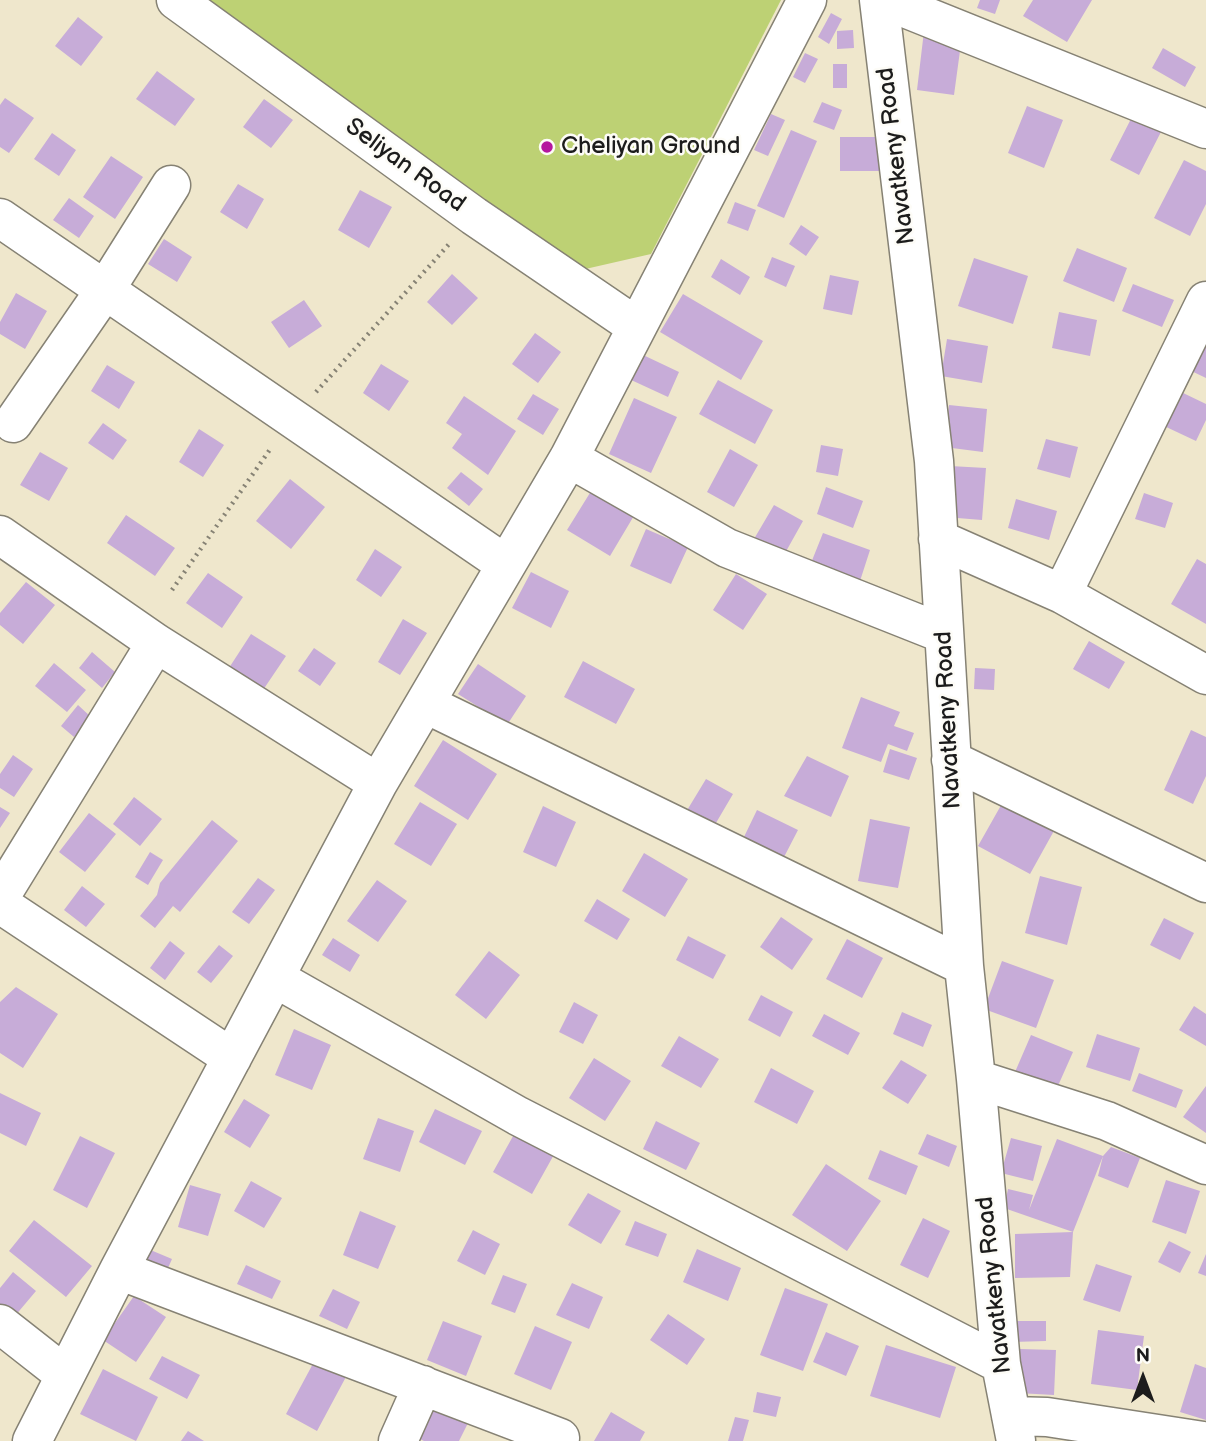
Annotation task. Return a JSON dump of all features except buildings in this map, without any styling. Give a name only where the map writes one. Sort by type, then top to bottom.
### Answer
[{"type":"street","name":"Seliyan Road","points":[[176,0],[474,216],[637,327]]},
{"type":"street","points":[[32,1441],[118,1270],[378,783],[569,458],[807,0]]},
{"type":"street","name":"Navatkeny Road","points":[[879,0],[933,461],[964,966],[1001,1364],[1014,1429]]},
{"type":"street","points":[[885,0],[1206,130]]},
{"type":"street","points":[[13,423],[105,290],[171,185]]},
{"type":"street","points":[[0,218],[505,564]]},
{"type":"street","points":[[1062,594],[1206,301]]},
{"type":"street","points":[[569,458],[727,548],[944,634]]},
{"type":"street","points":[[0,535],[156,643],[378,783]]},
{"type":"street","points":[[938,539],[1062,594],[1206,675]]},
{"type":"street","points":[[0,897],[156,643]]},
{"type":"street","points":[[426,704],[964,966]]},
{"type":"street","points":[[951,760],[1206,883]]},
{"type":"street","points":[[0,904],[232,1058]]},
{"type":"street","points":[[275,978],[518,1116],[1001,1364]]},
{"type":"street","points":[[976,1079],[1107,1121],[1206,1165]]},
{"type":"street","points":[[118,1270],[560,1438],[559,1441]]},
{"type":"street","points":[[0,1324],[65,1374]]},
{"type":"street","points":[[398,1441],[423,1385]]},
{"type":"street","points":[[1014,1429],[1047,1417],[1203,1441]]},
{"type":"green space","name":"Cheliyan Ground","points":[[176,0],[781,0],[651,254],[581,270]]},
{"type":"place","name":"Cheliyan Ground","points":[[547,147]]}]
